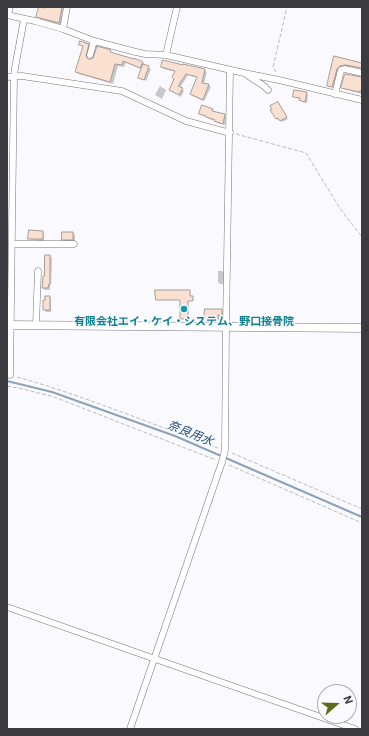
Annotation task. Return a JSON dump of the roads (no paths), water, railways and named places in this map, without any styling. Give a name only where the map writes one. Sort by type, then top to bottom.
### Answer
[{"type":"street","points":[[10,7],[8,15],[63,29],[94,41],[145,54],[166,55],[362,100]]},
{"type":"street","points":[[63,29],[67,7]]},
{"type":"street","points":[[166,55],[177,7]]},
{"type":"street","points":[[10,375],[9,325],[12,244],[10,182],[14,76],[24,19]]},
{"type":"street","points":[[90,55],[94,41]]},
{"type":"street","points":[[335,94],[341,70],[345,69],[362,73]]},
{"type":"street","points":[[130,729],[225,450],[230,70]]},
{"type":"street","points":[[244,73],[268,90]]},
{"type":"street","points":[[7,77],[29,77],[122,91],[186,121],[230,133]]},
{"type":"street","points":[[12,244],[74,244]]},
{"type":"street","points":[[36,325],[38,271]]},
{"type":"street","points":[[9,325],[362,328]]},
{"type":"street","points":[[7,607],[355,729]]},
{"type":"waterway","name":"奈良用水","points":[[7,381],[52,392],[175,436],[362,517]]},
{"type":"place","name":"有限会社エイ・ケイ・システム、野口接骨院","points":[[184,309]]}]
